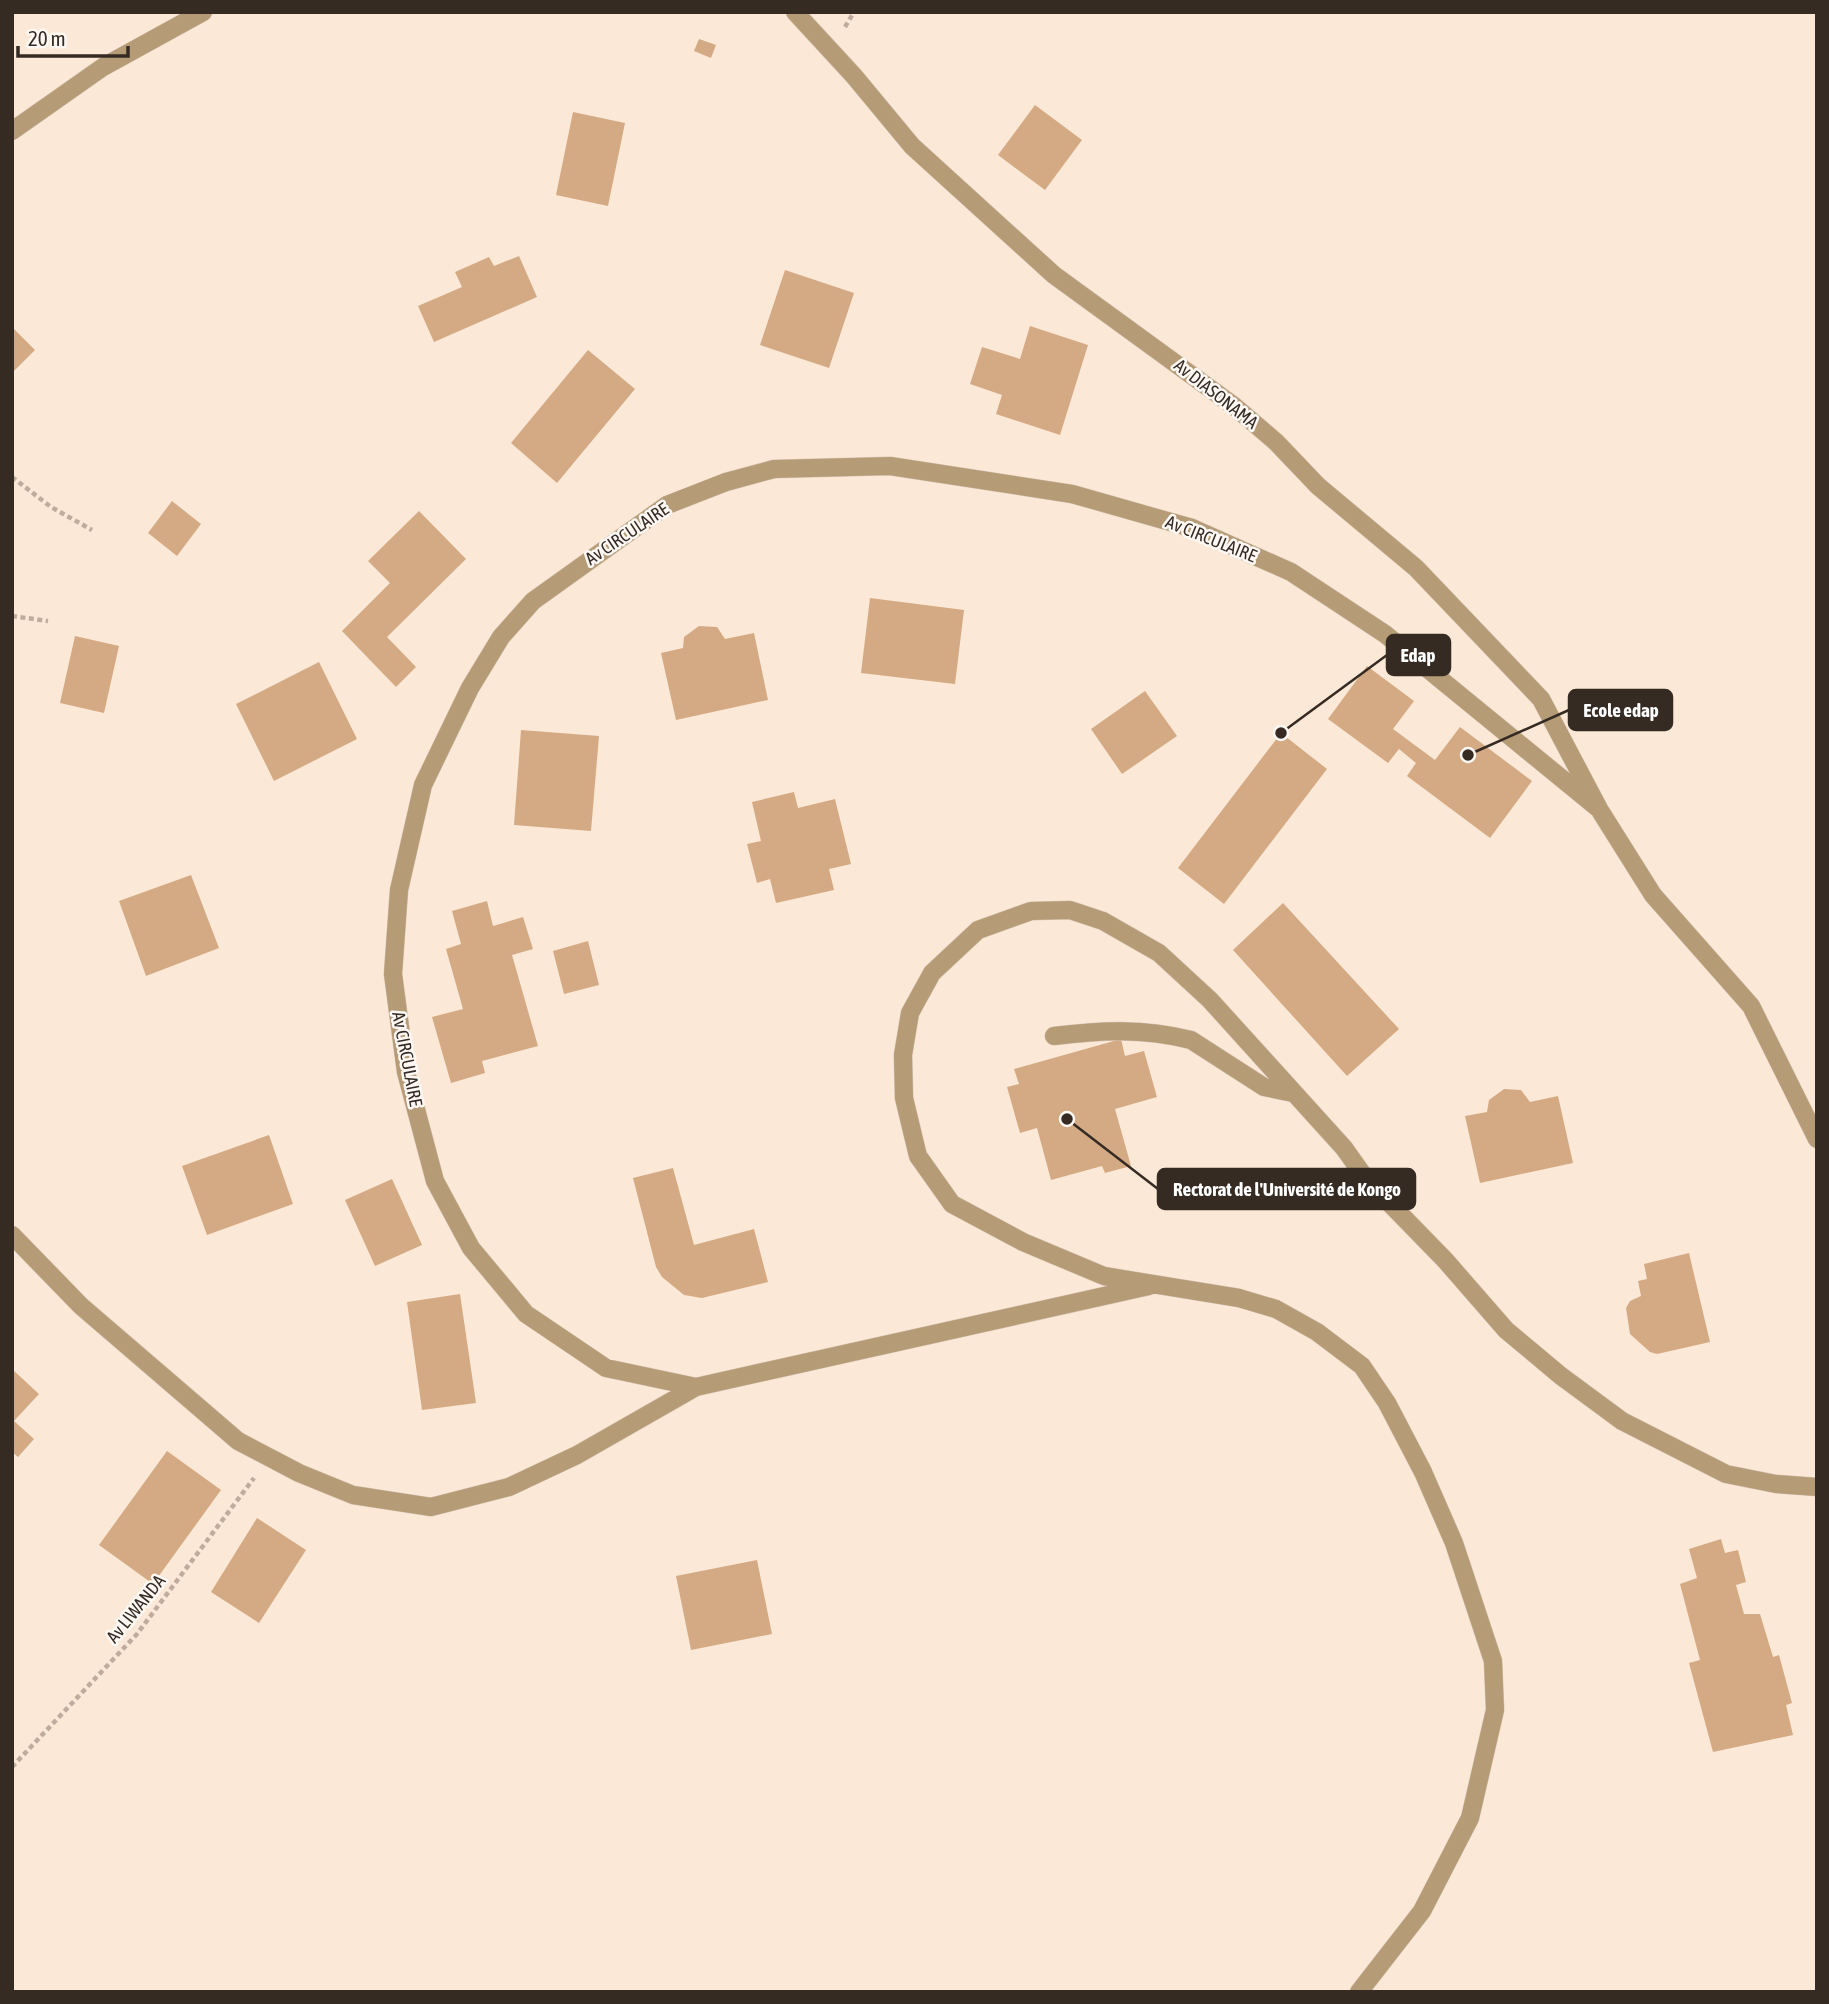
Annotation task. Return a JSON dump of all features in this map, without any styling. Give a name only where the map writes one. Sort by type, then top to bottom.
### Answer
[{"type":"street","points":[[12,131],[103,67],[203,12]]},
{"type":"street","name":"Av DIASONAMA","points":[[795,12],[854,75],[912,146],[999,226],[1054,275],[1234,406],[1276,442],[1318,486],[1416,568],[1541,699],[1599,810]]},
{"type":"street","name":"Av CIRCULAIRE","points":[[696,1387],[606,1368],[526,1314],[471,1248],[435,1181],[406,1072],[393,974],[399,890],[423,785],[470,688],[501,637],[533,601],[667,505],[726,482],[774,468],[890,466],[1072,494],[1192,528],[1291,572],[1385,634],[1599,810]]},
{"type":"street","points":[[1599,810],[1653,895],[1751,1006],[1817,1139]]},
{"type":"street","points":[[1359,1992],[1422,1911],[1470,1818],[1495,1710],[1493,1661],[1454,1543],[1423,1472],[1387,1402],[1362,1366],[1317,1332],[1276,1309],[1239,1298],[1104,1276],[1023,1242],[952,1204],[918,1156],[904,1098],[903,1055],[909,1013],[932,972],[978,930],[1031,911],[1070,910],[1103,920],[1159,953],[1210,1000],[1344,1148],[1366,1179],[1445,1260],[1506,1330],[1560,1376],[1622,1420],[1726,1474],[1776,1484],[1817,1487]]},
{"type":"street","points":[[1054,1036],[1113,1029],[1177,1036],[1191,1040],[1264,1087],[1293,1093]]},
{"type":"street","points":[[12,1235],[81,1306],[238,1441],[353,1495],[393,1504],[431,1507],[509,1488],[577,1455],[696,1387],[1159,1283]]},
{"type":"path","points":[[12,477],[51,507],[92,530]]},
{"type":"path","points":[[12,616],[48,621]]},
{"type":"path","name":"Av LIWANDA","points":[[12,1767],[137,1634],[270,1458]]},
{"type":"building","points":[[699,39],[716,45],[711,58],[694,51]]},
{"type":"building","points":[[1035,105],[1082,140],[1045,190],[998,155]]},
{"type":"building","points":[[573,112],[625,123],[608,206],[556,195]]},
{"type":"building","points":[[519,256],[537,297],[434,342],[418,306],[462,287],[455,272],[489,257],[494,266]]},
{"type":"building","points":[[785,270],[854,293],[829,368],[760,345]]},
{"type":"building","points":[[1030,326],[1088,345],[1060,435],[996,414],[1002,395],[970,384],[982,347],[1020,359]]},
{"type":"building","points":[[12,327],[35,350],[12,373]]},
{"type":"building","points":[[588,350],[635,389],[557,483],[511,443]]},
{"type":"building","points":[[172,501],[201,524],[177,556],[148,533]]},
{"type":"building","points":[[419,511],[466,559],[387,637],[416,667],[396,687],[342,631],[390,583],[368,561]]},
{"type":"building","points":[[870,598],[964,610],[955,684],[861,673]]},
{"type":"building","points":[[699,626],[717,627],[725,639],[754,633],[768,700],[676,720],[661,653],[683,648],[684,637]]},
{"type":"building","points":[[75,636],[119,646],[104,713],[60,703]]},
{"type":"building","points":[[319,662],[357,739],[274,781],[236,704]]},
{"type":"building","points":[[1367,666],[1414,701],[1393,729],[1435,760],[1460,727],[1532,781],[1490,838],[1407,776],[1416,763],[1399,749],[1388,763],[1328,719]]},
{"type":"building","points":[[1145,691],[1177,736],[1122,774],[1091,729]]},
{"type":"building","points":[[521,730],[599,736],[591,831],[514,825]]},
{"type":"building","points":[[1281,733],[1327,769],[1224,904],[1178,868]]},
{"type":"building","points":[[794,792],[798,808],[835,799],[851,864],[829,869],[834,890],[776,903],[770,879],[757,883],[747,844],[761,841],[752,802]]},
{"type":"building","points":[[191,875],[219,948],[146,976],[119,901]]},
{"type":"building","points":[[487,901],[493,926],[523,917],[533,949],[512,955],[538,1046],[482,1061],[485,1073],[451,1083],[432,1017],[463,1009],[446,949],[461,944],[452,911]]},
{"type":"building","points":[[1283,903],[1399,1029],[1347,1076],[1233,950]]},
{"type":"building","points":[[588,941],[599,985],[564,994],[553,951]]},
{"type":"building","points":[[1121,1039],[1125,1056],[1144,1051],[1157,1097],[1115,1109],[1131,1166],[1105,1173],[1102,1166],[1051,1180],[1037,1128],[1020,1133],[1007,1087],[1019,1084],[1014,1069]]},
{"type":"building","points":[[1504,1089],[1521,1090],[1530,1102],[1558,1096],[1573,1163],[1480,1183],[1465,1116],[1487,1112],[1489,1100]]},
{"type":"building","points":[[269,1135],[293,1204],[207,1235],[182,1166]]},
{"type":"building","points":[[673,1168],[694,1245],[754,1229],[768,1282],[702,1298],[684,1295],[662,1277],[656,1267],[633,1178]]},
{"type":"building","points":[[392,1179],[422,1245],[375,1266],[345,1200]]},
{"type":"building","points":[[1689,1253],[1710,1342],[1657,1354],[1650,1352],[1630,1334],[1626,1308],[1630,1301],[1641,1296],[1638,1281],[1647,1279],[1644,1264]]},
{"type":"building","points":[[460,1294],[476,1403],[422,1410],[407,1302]]},
{"type":"building","points":[[12,1369],[39,1394],[14,1421],[34,1439],[18,1457],[12,1452]]},
{"type":"building","points":[[167,1451],[221,1490],[153,1584],[99,1545]]},
{"type":"building","points":[[257,1518],[306,1550],[259,1623],[211,1592]]},
{"type":"building","points":[[1721,1539],[1725,1553],[1738,1550],[1746,1582],[1736,1585],[1744,1614],[1760,1614],[1773,1657],[1779,1655],[1792,1703],[1786,1705],[1793,1735],[1713,1752],[1689,1663],[1700,1660],[1680,1584],[1697,1578],[1689,1549]]},
{"type":"building","points":[[757,1560],[772,1634],[691,1650],[676,1576]]},
{"type":"place","name":"Edap","points":[[1281,733]]},
{"type":"place","name":"Ecole edap","points":[[1468,755]]},
{"type":"place","name":"Rectorat de l'Université de Kongo","points":[[1067,1119]]}]
